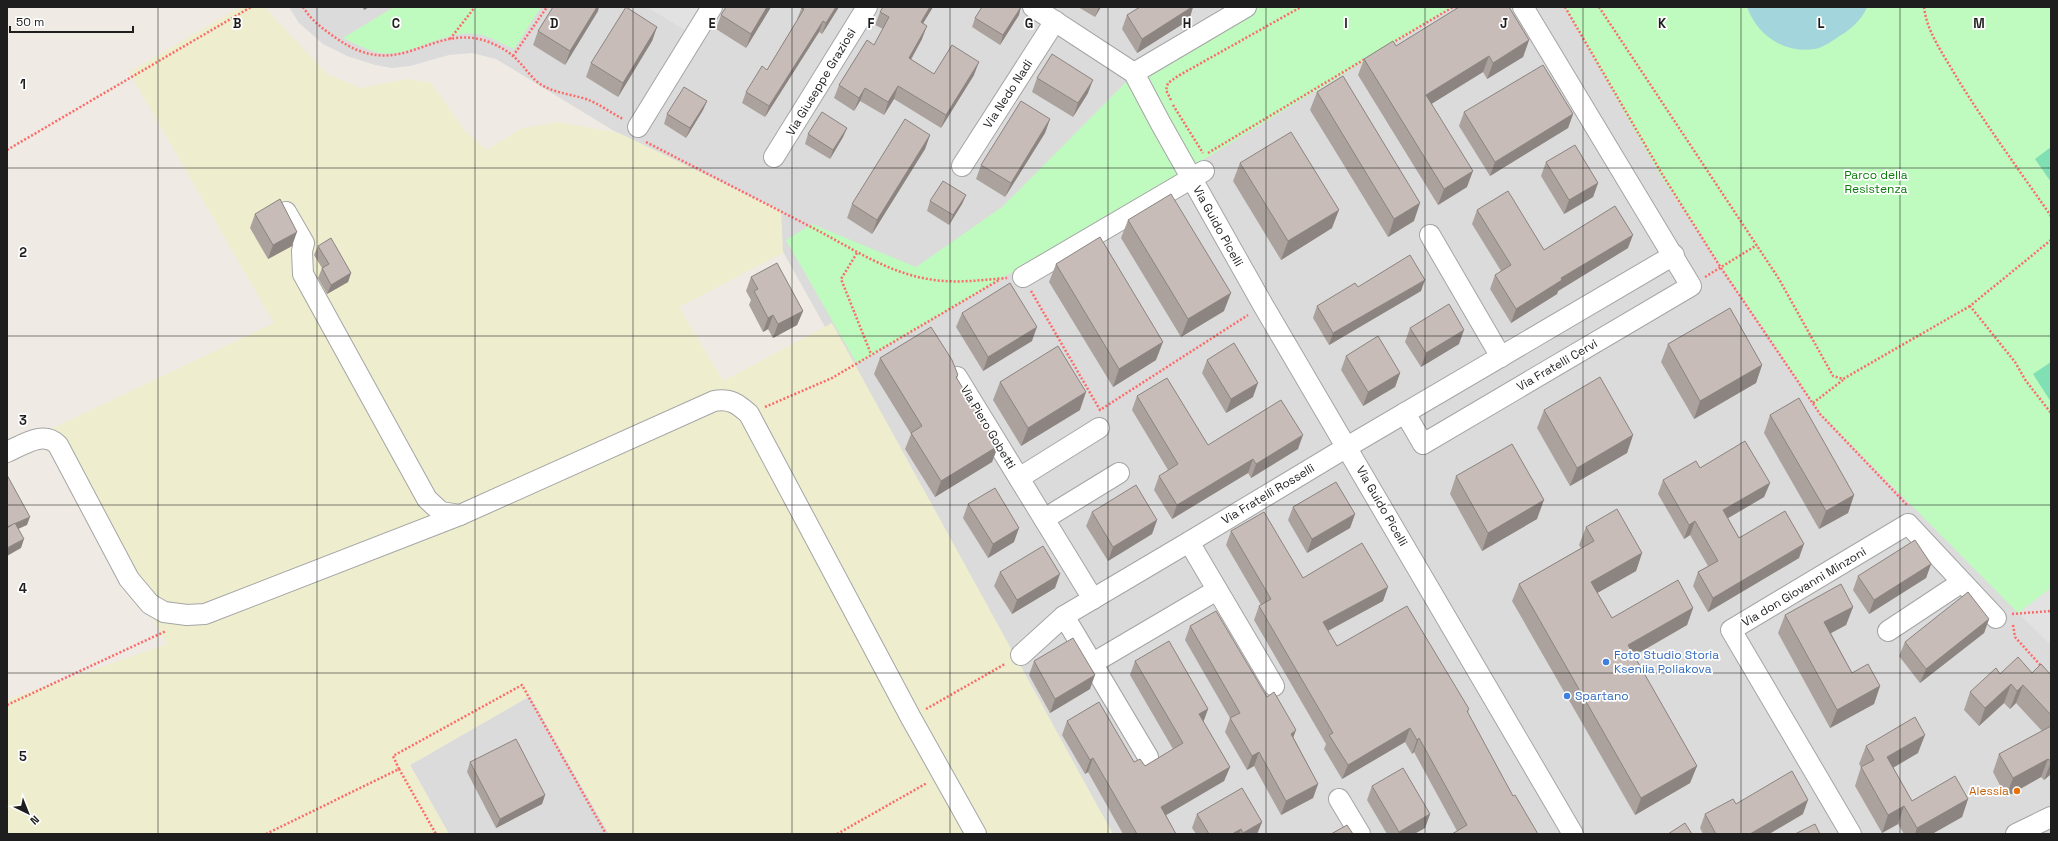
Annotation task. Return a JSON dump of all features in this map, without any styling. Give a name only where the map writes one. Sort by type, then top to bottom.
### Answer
[{"type":"street","points":[[638,127],[712,7]]},
{"type":"street","name":"Via Giuseppe Graziosi","points":[[774,157],[867,7]]},
{"type":"street","points":[[1033,7],[1134,73],[1246,7]]},
{"type":"street","name":"Via Fratelli Cervi","points":[[1405,413],[1423,444],[1691,286],[1674,255],[1523,7]]},
{"type":"street","name":"Via Nedo Nadi","points":[[962,166],[1054,21]]},
{"type":"street","name":"Via Guido Picelli","points":[[1134,73],[1198,175],[1263,305],[1573,834]]},
{"type":"street","name":"Via Guido Picelli","points":[[1023,277],[1198,175]]},
{"type":"street","points":[[286,212],[304,243],[302,251],[303,274],[427,499],[441,512],[460,515]]},
{"type":"street","points":[[1430,235],[1501,357]]},
{"type":"street","points":[[1347,447],[1674,255]]},
{"type":"street","name":"Via Piero Gobetti","points":[[957,377],[1093,599]]},
{"type":"street","points":[[7,452],[35,439],[46,438],[53,440],[58,445],[129,579],[150,604],[164,612],[187,616],[205,614],[460,515],[714,402],[725,399],[734,402],[749,414],[911,718],[976,834]]},
{"type":"street","name":"Via Piero Gobetti","points":[[1019,478],[1099,428]]},
{"type":"street","name":"Via Fratelli Rosselli","points":[[1021,655],[1064,616],[1347,447]]},
{"type":"street","points":[[1044,519],[1118,473]]},
{"type":"street","name":"Via don Giovanni Minzoni","points":[[1851,834],[1731,630],[1908,524],[1962,582],[2005,613]]},
{"type":"street","points":[[1189,542],[1274,686]]},
{"type":"street","points":[[1888,631],[1962,582]]},
{"type":"street","points":[[1093,663],[1217,590]]},
{"type":"street","points":[[1064,616],[1148,758]]},
{"type":"street","points":[[1339,799],[1360,834]]},
{"type":"street","points":[[2026,832],[2051,817]]},
{"type":"path","points":[[7,150],[251,7]]},
{"type":"path","points":[[303,7],[326,31],[346,46],[363,52],[392,56],[450,39],[473,38],[484,41],[513,56],[522,68],[540,84],[562,94],[586,99],[638,127],[631,135],[814,229],[857,253],[905,273],[927,279],[953,282],[1023,277],[1100,410],[1252,312]]},
{"type":"path","points":[[450,39],[475,7]]},
{"type":"path","points":[[513,56],[547,7]]},
{"type":"path","points":[[1301,7],[1168,83],[1166,90],[1171,102],[1205,155],[1366,59]]},
{"type":"path","points":[[1386,47],[1453,7]]},
{"type":"path","points":[[1564,7],[1662,174],[1721,268],[1820,414],[1912,510]]},
{"type":"path","points":[[1599,7],[1779,279],[1833,376],[1843,379]]},
{"type":"path","points":[[1924,7],[1928,25],[1945,58],[1976,108],[2051,216]]},
{"type":"path","points":[[1813,403],[1843,379],[1970,306],[2051,240]]},
{"type":"path","points":[[1721,268],[1756,245]]},
{"type":"path","points":[[857,253],[841,278],[871,355]]},
{"type":"path","points":[[749,414],[832,378],[1001,279]]},
{"type":"path","points":[[1970,306],[2015,362],[2026,381],[2051,414]]},
{"type":"path","points":[[2046,671],[2015,637],[2005,613],[2051,611]]},
{"type":"path","points":[[7,705],[170,630]]},
{"type":"path","points":[[911,718],[1021,655]]},
{"type":"path","points":[[436,834],[393,756],[522,685],[606,834]]},
{"type":"path","points":[[266,834],[399,769]]},
{"type":"path","points":[[837,834],[943,775]]},
{"type":"shaded area","points":[[289,7],[2051,7],[2051,834],[1109,834],[768,225],[496,59],[472,53],[449,55],[410,66],[392,68],[375,65],[347,56],[323,44],[299,23]]},
{"type":"shaded area","points":[[647,7],[703,7],[688,32]]},
{"type":"shaded area","points":[[2051,588],[2051,645],[2018,613]]},
{"type":"shaded area","points":[[530,696],[609,834],[449,834],[410,765]]},
{"type":"green space","points":[[240,7],[264,7],[327,74],[361,88],[406,79],[431,83],[465,131],[487,150],[520,129],[558,122],[619,133],[781,211],[783,253],[679,307],[723,381],[832,323],[1113,834],[609,834],[530,696],[410,765],[449,834],[7,834],[7,700],[167,644],[53,428],[274,323],[129,72]]},
{"type":"green space","points":[[394,7],[541,7],[514,49],[485,36],[464,34],[439,39],[403,51],[380,53],[366,49],[343,38]]},
{"type":"green space","points":[[1249,7],[1453,7],[1188,169],[1137,73]]},
{"type":"green space","name":"Parco della Resistenza","points":[[1565,7],[2051,7],[2051,588],[2018,613],[1821,414],[1660,175]]},
{"type":"green space","points":[[1133,75],[1185,170],[857,364],[786,240],[812,224],[916,267],[1002,207]]},
{"type":"green space","points":[[2051,147],[2051,182],[2035,159]]},
{"type":"green space","points":[[2051,362],[2051,402],[2033,374]]},
{"type":"water","points":[[1747,7],[1867,7],[1859,20],[1851,28],[1829,43],[1814,49],[1803,50],[1782,45],[1765,34],[1757,26]]},
{"type":"building","points":[[553,7],[597,7],[570,51],[538,31]]},
{"type":"building","points":[[626,7],[657,27],[623,83],[591,63]]},
{"type":"building","points":[[726,7],[767,7],[751,34],[721,15]]},
{"type":"building","points":[[836,7],[826,23],[823,21],[769,106],[746,92],[762,66],[767,70],[804,9],[801,8]]},
{"type":"building","points":[[883,7],[930,7],[921,22],[927,26],[909,58],[934,74],[952,45],[979,62],[946,115],[898,86],[888,102],[865,88],[859,98],[839,85],[867,40],[874,45],[889,17],[880,12]]},
{"type":"building","points":[[982,7],[1021,7],[1003,35],[975,18]]},
{"type":"building","points":[[1140,7],[1192,7],[1142,39],[1127,15]]},
{"type":"building","points":[[1459,7],[1509,7],[1529,40],[1493,63],[1489,56],[1426,95],[1473,171],[1444,189],[1364,59],[1393,41],[1396,46]]},
{"type":"building","points":[[1052,54],[1093,80],[1078,103],[1037,78]]},
{"type":"building","points":[[1543,65],[1573,114],[1495,162],[1464,112]]},
{"type":"building","points":[[1343,76],[1420,203],[1394,219],[1317,92]]},
{"type":"building","points":[[684,87],[707,101],[690,128],[667,114]]},
{"type":"building","points":[[1021,101],[1050,119],[1011,183],[981,165]]},
{"type":"building","points":[[822,112],[847,128],[833,150],[808,134]]},
{"type":"building","points":[[905,119],[930,135],[877,220],[852,204]]},
{"type":"building","points":[[1291,132],[1339,210],[1288,241],[1240,163]]},
{"type":"building","points":[[1575,145],[1598,183],[1569,200],[1546,162]]},
{"type":"building","points":[[943,181],[966,195],[953,215],[930,201]]},
{"type":"building","points":[[1508,191],[1544,250],[1615,206],[1633,235],[1561,278],[1562,280],[1516,309],[1495,275],[1511,265],[1477,210]]},
{"type":"building","points":[[1171,194],[1231,293],[1188,319],[1128,220]]},
{"type":"building","points":[[280,199],[297,232],[273,245],[255,214]]},
{"type":"building","points":[[1100,237],[1163,342],[1119,369],[1056,264]]},
{"type":"building","points":[[331,238],[351,273],[331,285],[322,268],[329,264],[318,246]]},
{"type":"building","points":[[1410,255],[1425,280],[1333,333],[1317,306],[1355,283],[1358,287]]},
{"type":"building","points":[[777,263],[803,311],[778,324],[773,315],[768,318],[754,291],[758,289],[751,277]]},
{"type":"building","points":[[1010,283],[1037,327],[988,357],[962,313]]},
{"type":"building","points":[[1449,304],[1464,330],[1426,353],[1410,328]]},
{"type":"building","points":[[1730,308],[1762,365],[1700,401],[1668,344]]},
{"type":"building","points":[[931,327],[952,360],[958,375],[956,377],[998,446],[941,481],[911,433],[922,426],[880,358]]},
{"type":"building","points":[[1378,336],[1400,373],[1368,392],[1346,356]]},
{"type":"building","points":[[1234,343],[1258,383],[1231,399],[1207,360]]},
{"type":"building","points":[[1058,346],[1086,392],[1028,428],[1000,382]]},
{"type":"building","points":[[1600,377],[1633,435],[1577,468],[1544,410]]},
{"type":"building","points":[[1167,378],[1208,445],[1281,400],[1303,435],[1256,464],[1253,459],[1177,505],[1159,476],[1178,464],[1137,396]]},
{"type":"building","points":[[1799,398],[1854,495],[1826,511],[1770,415]]},
{"type":"building","points":[[1745,441],[1770,483],[1723,510],[1739,538],[1785,511],[1804,544],[1713,598],[1698,572],[1718,561],[1695,521],[1689,525],[1663,480],[1696,461],[1700,468]]},
{"type":"building","points":[[1512,444],[1544,500],[1488,533],[1456,476]]},
{"type":"building","points":[[7,475],[30,517],[7,527]]},
{"type":"building","points":[[1336,482],[1355,514],[1312,539],[1293,507]]},
{"type":"building","points":[[1136,485],[1157,520],[1113,547],[1092,512]]},
{"type":"building","points":[[995,488],[1019,528],[993,544],[968,504]]},
{"type":"building","points":[[1617,509],[1642,553],[1591,582],[1612,618],[1678,580],[1693,608],[1628,645],[1697,766],[1641,798],[1519,584],[1594,541],[1586,527]]},
{"type":"building","points":[[1264,512],[1303,578],[1362,543],[1388,587],[1323,622],[1337,646],[1407,606],[1469,709],[1467,711],[1513,796],[1515,795],[1538,834],[1452,834],[1467,825],[1419,738],[1417,740],[1410,728],[1348,765],[1329,735],[1333,733],[1259,606],[1271,599],[1231,531]]},
{"type":"building","points":[[15,523],[24,539],[7,548],[7,528]]},
{"type":"building","points":[[1915,540],[1931,564],[1874,600],[1858,576]]},
{"type":"building","points":[[1043,546],[1060,574],[1017,600],[1000,572]]},
{"type":"building","points":[[1841,584],[1853,607],[1824,622],[1852,673],[1868,664],[1880,686],[1837,710],[1785,615]]},
{"type":"building","points":[[1968,592],[1989,619],[1926,669],[1905,642]]},
{"type":"building","points":[[1216,611],[1267,697],[1274,692],[1296,730],[1291,734],[1318,784],[1286,801],[1259,752],[1252,756],[1230,718],[1240,713],[1190,626]]},
{"type":"building","points":[[1073,638],[1095,675],[1055,699],[1034,661]]},
{"type":"building","points":[[1169,641],[1208,709],[1199,714],[1230,767],[1161,807],[1176,834],[1137,834],[1093,758],[1090,760],[1067,721],[1099,702],[1134,762],[1140,759],[1145,766],[1183,743],[1135,661]]},
{"type":"building","points":[[2018,657],[2032,673],[2041,664],[2051,675],[2051,715],[2023,685],[2017,691],[2011,684],[1985,708],[1970,692],[1996,668],[2000,674]]},
{"type":"building","points":[[1915,717],[1925,735],[1887,757],[1912,801],[1955,776],[1968,799],[1917,828],[1904,806],[1888,815],[1861,767],[1874,760],[1866,746]]},
{"type":"building","points":[[2051,726],[2051,761],[2048,759],[2013,778],[1999,754]]},
{"type":"building","points":[[516,739],[545,795],[500,819],[470,762]]},
{"type":"building","points":[[1403,768],[1430,814],[1399,832],[1372,786]]},
{"type":"building","points":[[1792,771],[1808,800],[1750,834],[1716,834],[1705,814],[1733,799],[1736,804]]},
{"type":"building","points":[[1242,788],[1262,822],[1243,833],[1241,829],[1232,834],[1209,834],[1197,814]]},
{"type":"building","points":[[1685,823],[1692,834],[1668,834]]},
{"type":"building","points":[[1815,824],[1820,834],[1795,834]]},
{"type":"building","points":[[1347,825],[1353,834],[1331,834]]},
{"type":"place","name":"Foto Studio Storia Kseniia Poliakova","points":[[1606,662]]},
{"type":"place","name":"Spartano","points":[[1567,696]]},
{"type":"place","name":"Alessia","points":[[2017,791]]}]
